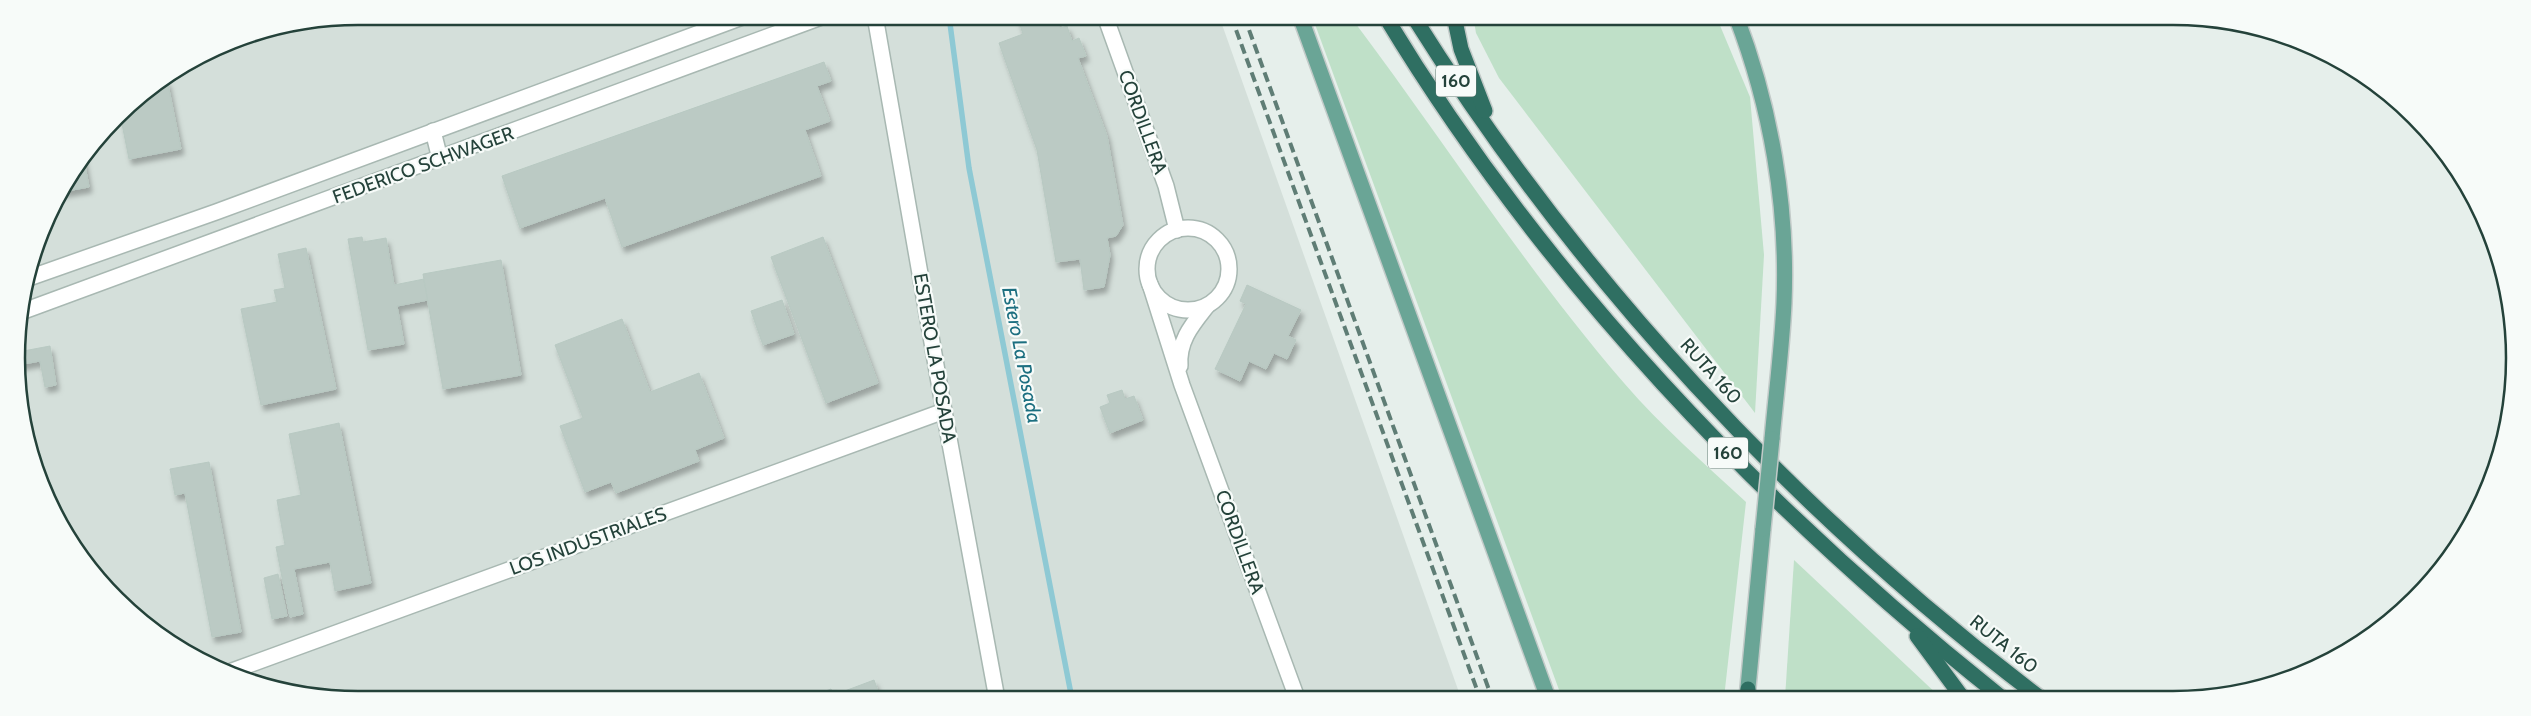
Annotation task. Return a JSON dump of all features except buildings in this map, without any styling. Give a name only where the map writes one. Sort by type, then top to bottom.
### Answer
[{"type":"highway","name":"160","points":[[1391,25],[1484,163],[1556,257],[1616,331],[1718,444],[1778,504],[1904,619],[1994,691]]},
{"type":"highway","name":"RUTA 160","points":[[1420,25],[1500,144],[1560,224],[1649,332],[1743,435],[1796,488],[1900,584],[2032,691]]},
{"type":"highway","points":[[1455,25],[1474,86],[1500,144]]},
{"type":"highway","points":[[1904,619],[1958,691]]},
{"type":"main road","points":[[1303,25],[1545,691]]},
{"type":"main road","points":[[1739,25],[1761,94],[1781,200],[1784,304],[1748,691]]},
{"type":"street","name":"FEDERICO SCHWAGER","points":[[35,276],[216,212],[720,25]]},
{"type":"street","name":"FEDERICO SCHWAGER","points":[[29,309],[799,25]]},
{"type":"street","name":"ESTERO LA POSADA","points":[[877,25],[996,691]]},
{"type":"street","name":"CORDILLERA","points":[[1108,25],[1166,186],[1177,230]]},
{"type":"street","points":[[649,51],[656,77]]},
{"type":"street","points":[[433,131],[440,159]]},
{"type":"street","points":[[216,212],[224,238]]},
{"type":"street","name":"CORDILLERA","points":[[1182,385],[1179,356],[1182,342],[1190,327],[1226,287],[1230,274],[1226,254],[1215,238],[1204,231],[1190,228],[1177,230],[1165,236],[1152,251],[1147,270],[1150,284],[1182,385],[1294,691]]},
{"type":"street","points":[[1150,284],[1156,295],[1167,305],[1180,310],[1194,311],[1207,306]]},
{"type":"street","name":"LOS INDUSTRIALES","points":[[238,669],[944,410]]},
{"type":"shaded area","points":[[358,25],[1222,25],[1459,691],[358,691],[293,685],[251,673],[211,657],[155,622],[108,578],[94,561],[59,505],[50,485],[31,423],[25,358],[31,293],[50,231],[81,173],[108,138],[138,108],[173,81],[231,50],[293,31]]},
{"type":"green space","points":[[1315,25],[1357,25],[1518,248],[1587,339],[1653,414],[1746,502],[1725,691],[1559,691]]},
{"type":"green space","points":[[1475,25],[1720,25],[1750,97],[1764,255],[1755,413],[1499,78],[1476,33]]},
{"type":"green space","points":[[1794,560],[1934,691],[1785,691]]},
{"type":"waterway","name":"Estero La Posada","points":[[950,25],[969,168],[1070,691]]},
{"type":"railway","points":[[1234,25],[1477,691]]},
{"type":"railway","points":[[1247,25],[1489,691]]}]
